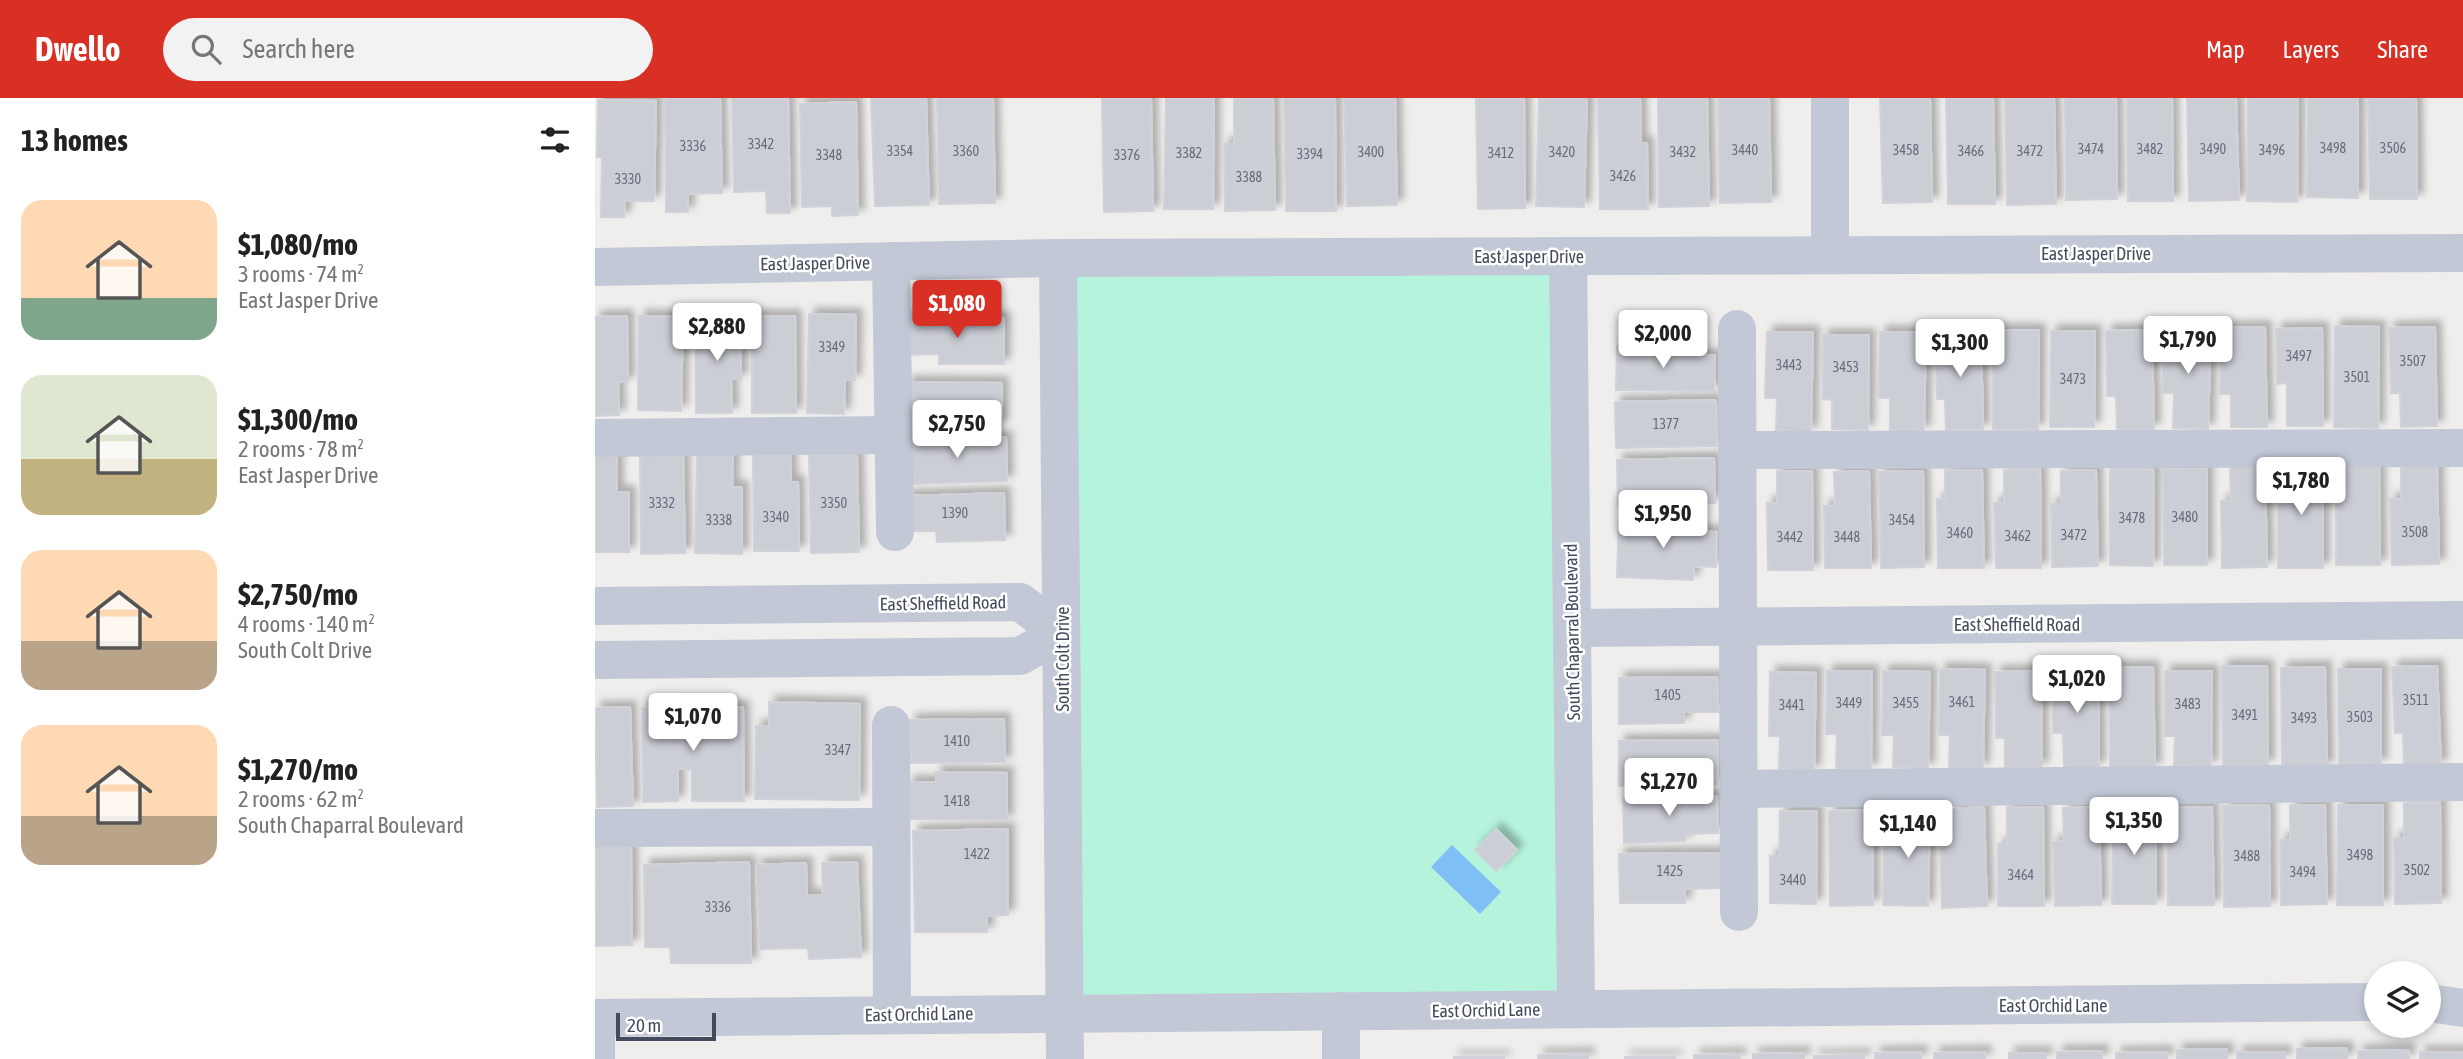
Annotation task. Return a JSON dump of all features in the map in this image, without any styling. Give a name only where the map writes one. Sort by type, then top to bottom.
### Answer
[{"type":"street","points":[[1831,98],[1831,254]]},
{"type":"street","name":"East Jasper Drive","points":[[595,267],[1058,258],[2463,253]]},
{"type":"street","name":"South Chaparral Boulevard","points":[[1568,256],[1576,1009]]},
{"type":"street","name":"South Colt Drive","points":[[1058,258],[1065,1059]]},
{"type":"street","points":[[891,261],[895,532]]},
{"type":"street","points":[[1737,329],[1739,912]]},
{"type":"street","points":[[595,438],[894,435]]},
{"type":"street","points":[[1738,450],[2463,448]]},
{"type":"street","name":"East Sheffield Road","points":[[595,606],[1020,602],[1061,633]]},
{"type":"street","name":"East Sheffield Road","points":[[1572,628],[2463,620]]},
{"type":"street","points":[[595,660],[1020,656],[1061,633]]},
{"type":"street","points":[[891,725],[892,1015]]},
{"type":"street","points":[[1739,789],[2463,782]]},
{"type":"street","points":[[595,828],[891,827]]},
{"type":"street","name":"East Orchid Lane","points":[[595,1017],[2364,1002]]},
{"type":"street","points":[[2441,1005],[2463,1008]]},
{"type":"street","points":[[1341,1011],[1341,1059]]},
{"type":"street","points":[[595,1017],[596,1059]]},
{"type":"green space","points":[[1556,273],[1563,991],[1077,995],[1071,276]]},
{"type":"water","points":[[1452,845],[1501,892],[1480,914],[1431,867]]},
{"type":"building","points":[[665,98],[720,98],[722,193],[688,194],[688,212],[666,212]]},
{"type":"building","points":[[732,98],[788,98],[790,213],[767,213],[766,191],[734,192]]},
{"type":"building","points":[[871,98],[926,98],[929,205],[875,206]]},
{"type":"building","points":[[937,98],[993,98],[995,203],[939,204]]},
{"type":"building","points":[[1102,98],[1151,98],[1153,211],[1104,212]]},
{"type":"building","points":[[1166,98],[1214,98],[1213,209],[1164,209]]},
{"type":"building","points":[[1234,98],[1273,98],[1275,210],[1225,211],[1224,144],[1234,144]]},
{"type":"building","points":[[1284,98],[1335,98],[1336,211],[1286,211]]},
{"type":"building","points":[[1344,98],[1395,98],[1397,205],[1347,206]]},
{"type":"building","points":[[1476,98],[1524,98],[1525,208],[1478,209]]},
{"type":"building","points":[[1539,98],[1587,98],[1584,207],[1536,206]]},
{"type":"building","points":[[1598,98],[1640,98],[1641,143],[1647,143],[1648,209],[1600,209]]},
{"type":"building","points":[[1658,98],[1707,98],[1709,206],[1659,207]]},
{"type":"building","points":[[1718,98],[1769,98],[1771,202],[1720,203]]},
{"type":"building","points":[[1880,98],[1930,98],[1932,202],[1883,203]]},
{"type":"building","points":[[1946,98],[1993,98],[1995,204],[1948,204]]},
{"type":"building","points":[[2005,98],[2054,98],[2056,204],[2007,205]]},
{"type":"building","points":[[2065,98],[2116,98],[2117,199],[2066,200]]},
{"type":"building","points":[[2127,98],[2172,98],[2173,201],[2128,201]]},
{"type":"building","points":[[2187,98],[2236,98],[2239,200],[2189,201]]},
{"type":"building","points":[[2248,98],[2298,98],[2297,202],[2247,201]]},
{"type":"building","points":[[2308,98],[2358,98],[2358,198],[2307,197]]},
{"type":"building","points":[[2368,98],[2416,98],[2417,199],[2370,199]]},
{"type":"building","points":[[598,100],[656,101],[654,201],[625,201],[624,217],[601,217],[602,157],[597,157]]},
{"type":"building","points":[[856,102],[858,215],[832,216],[832,206],[802,207],[800,104]]},
{"type":"building","points":[[809,314],[856,315],[855,380],[845,380],[844,414],[807,413]]},
{"type":"building","points":[[627,316],[628,382],[618,382],[619,415],[595,416],[595,317]]},
{"type":"building","points":[[639,316],[683,317],[681,411],[638,410]]},
{"type":"building","points":[[752,316],[795,316],[796,413],[752,413]]},
{"type":"building","points":[[740,318],[741,379],[731,379],[732,413],[696,413],[695,319]]},
{"type":"building","points":[[1004,318],[1004,364],[939,364],[939,354],[904,355],[904,319]]},
{"type":"building","points":[[2335,326],[2379,327],[2378,428],[2334,427]]},
{"type":"building","points":[[2265,327],[2267,427],[2231,427],[2231,394],[2220,394],[2221,328]]},
{"type":"building","points":[[2435,327],[2437,426],[2401,427],[2400,393],[2391,393],[2389,328]]},
{"type":"building","points":[[2164,328],[2211,330],[2208,429],[2173,428],[2174,393],[2162,393]]},
{"type":"building","points":[[2322,328],[2323,426],[2287,426],[2287,383],[2277,384],[2276,329]]},
{"type":"building","points":[[1993,330],[2039,330],[2038,429],[1993,429]]},
{"type":"building","points":[[2152,330],[2154,429],[2117,429],[2116,396],[2107,396],[2106,331]]},
{"type":"building","points":[[2051,331],[2095,331],[2094,427],[2050,427]]},
{"type":"building","points":[[1767,332],[1813,332],[1811,432],[1776,431],[1777,398],[1765,398]]},
{"type":"building","points":[[1880,332],[1926,332],[1924,431],[1890,430],[1890,398],[1879,398]]},
{"type":"building","points":[[1981,332],[1983,429],[1946,430],[1945,399],[1937,399],[1935,333]]},
{"type":"building","points":[[1823,335],[1869,335],[1868,430],[1832,429],[1832,400],[1823,399]]},
{"type":"building","points":[[1617,346],[1681,346],[1681,355],[1715,355],[1714,391],[1616,390]]},
{"type":"building","points":[[907,382],[1002,383],[1002,426],[941,426],[941,418],[906,417]]},
{"type":"building","points":[[1716,400],[1717,446],[1616,448],[1615,402]]},
{"type":"building","points":[[1006,437],[1007,481],[908,484],[907,440]]},
{"type":"building","points":[[683,453],[685,553],[641,554],[640,454]]},
{"type":"building","points":[[697,453],[733,453],[732,487],[742,487],[742,554],[695,553]]},
{"type":"building","points":[[790,454],[791,482],[798,482],[799,551],[754,551],[753,455]]},
{"type":"building","points":[[857,454],[859,552],[811,553],[809,455]]},
{"type":"building","points":[[595,456],[617,456],[617,492],[629,492],[629,552],[595,552]]},
{"type":"building","points":[[1714,458],[1715,503],[1618,506],[1617,460]]},
{"type":"building","points":[[2379,465],[2380,565],[2336,565],[2336,466]]},
{"type":"building","points":[[2401,465],[2437,465],[2439,564],[2392,565],[2390,499],[2401,499]]},
{"type":"building","points":[[2230,466],[2265,466],[2267,567],[2222,568],[2221,501],[2231,501]]},
{"type":"building","points":[[2278,466],[2323,466],[2323,568],[2278,568]]},
{"type":"building","points":[[2040,469],[2041,568],[1996,568],[1994,503],[2004,503],[2004,470]]},
{"type":"building","points":[[2110,469],[2154,470],[2153,566],[2110,565]]},
{"type":"building","points":[[2163,469],[2207,469],[2207,565],[2164,565]]},
{"type":"building","points":[[1945,470],[1982,470],[1984,568],[1938,568],[1937,499],[1945,499]]},
{"type":"building","points":[[2096,470],[2098,566],[2052,567],[2051,504],[2061,504],[2061,471]]},
{"type":"building","points":[[1777,471],[1812,471],[1813,570],[1768,570],[1767,503],[1777,503]]},
{"type":"building","points":[[1869,471],[1871,568],[1825,568],[1824,506],[1835,506],[1834,472]]},
{"type":"building","points":[[1923,471],[1924,567],[1881,568],[1879,472]]},
{"type":"building","points":[[1004,493],[1005,540],[937,542],[936,531],[907,531],[906,496]]},
{"type":"building","points":[[1619,520],[1682,522],[1682,531],[1717,532],[1716,567],[1694,566],[1693,580],[1617,577]]},
{"type":"building","points":[[2222,666],[2267,666],[2268,765],[2223,765]]},
{"type":"building","points":[[2437,666],[2441,765],[2404,766],[2403,733],[2395,733],[2392,667]]},
{"type":"building","points":[[2109,667],[2153,667],[2155,768],[2110,768]]},
{"type":"building","points":[[2325,667],[2327,767],[2282,767],[2281,668]]},
{"type":"building","points":[[2098,668],[2099,767],[2064,768],[2063,733],[2053,733],[2052,669]]},
{"type":"building","points":[[1940,669],[1985,670],[1983,768],[1949,768],[1950,735],[1939,735]]},
{"type":"building","points":[[2338,669],[2381,669],[2381,764],[2339,764]]},
{"type":"building","points":[[1827,671],[1872,671],[1871,769],[1836,769],[1837,734],[1826,734]]},
{"type":"building","points":[[1883,671],[1930,672],[1928,768],[1893,767],[1894,735],[1882,735]]},
{"type":"building","points":[[2041,671],[2042,767],[2005,767],[2005,738],[1996,738],[1995,672]]},
{"type":"building","points":[[2165,671],[2212,671],[2211,766],[2174,766],[2175,736],[2165,736]]},
{"type":"building","points":[[1770,672],[1816,673],[1814,771],[1779,769],[1780,736],[1769,736]]},
{"type":"building","points":[[1717,677],[1718,712],[1684,712],[1684,723],[1619,724],[1619,678]]},
{"type":"building","points":[[769,702],[860,704],[859,800],[755,799],[756,726],[769,726]]},
{"type":"building","points":[[630,707],[633,806],[597,807],[595,708]]},
{"type":"building","points":[[743,707],[744,801],[692,801],[692,769],[678,769],[678,801],[643,802],[642,708]]},
{"type":"building","points":[[1004,719],[1005,762],[911,763],[910,720]]},
{"type":"building","points":[[1718,740],[1718,785],[1619,786],[1619,741]]},
{"type":"building","points":[[936,772],[1007,773],[1007,820],[908,819],[908,782],[936,782]]},
{"type":"building","points":[[1717,796],[1718,833],[1685,834],[1685,841],[1624,843],[1623,798]]},
{"type":"building","points":[[2440,802],[2441,903],[2395,904],[2394,838],[2404,838],[2404,803]]},
{"type":"building","points":[[2269,805],[2270,906],[2224,907],[2223,806]]},
{"type":"building","points":[[2290,805],[2325,805],[2327,904],[2281,905],[2280,840],[2290,840]]},
{"type":"building","points":[[2338,805],[2383,805],[2383,905],[2337,905]]},
{"type":"building","points":[[1984,807],[1987,906],[1942,908],[1940,843],[1951,842],[1950,809]]},
{"type":"building","points":[[2007,807],[2043,807],[2044,906],[1998,906],[1998,844],[2007,844]]},
{"type":"building","points":[[2099,807],[2101,905],[2055,906],[2053,842],[2064,841],[2063,808]]},
{"type":"building","points":[[2212,807],[2214,905],[2168,905],[2167,808]]},
{"type":"building","points":[[1894,809],[1930,810],[1928,906],[1883,905],[1884,844],[1893,844]]},
{"type":"building","points":[[2113,809],[2156,809],[2156,904],[2112,904]]},
{"type":"building","points":[[1872,810],[1873,905],[1830,906],[1829,811]]},
{"type":"building","points":[[1780,811],[1817,811],[1816,904],[1770,903],[1770,856],[1779,856]]},
{"type":"building","points":[[1008,829],[1008,915],[987,916],[987,932],[915,932],[913,831]]},
{"type":"building","points":[[1496,829],[1517,850],[1496,871],[1475,850]]},
{"type":"building","points":[[596,845],[631,845],[632,945],[595,946]]},
{"type":"building","points":[[1720,853],[1720,888],[1685,889],[1685,903],[1620,903],[1619,854]]},
{"type":"building","points":[[749,862],[751,963],[671,963],[670,947],[645,947],[644,865]]},
{"type":"building","points":[[857,862],[861,957],[809,959],[808,948],[760,949],[756,865],[806,863],[807,896],[823,895],[822,863]]},
{"type":"building","points":[[2347,1048],[2347,1059],[2297,1059],[2297,1049]]},
{"type":"building","points":[[2227,1049],[2227,1059],[2177,1059],[2177,1050]]},
{"type":"building","points":[[2408,1050],[2409,1059],[2358,1059],[2358,1051]]},
{"type":"building","points":[[2102,1051],[2102,1059],[2057,1059],[2057,1052]]},
{"type":"building","points":[[1921,1052],[1921,1059],[1875,1059],[1875,1053]]},
{"type":"building","points":[[1985,1052],[1985,1059],[1934,1059],[1934,1053]]},
{"type":"building","points":[[2167,1052],[2167,1059],[2116,1059],[2116,1053]]},
{"type":"building","points":[[2237,1052],[2285,1052],[2285,1059],[2237,1059]]},
{"type":"building","points":[[2420,1052],[2463,1052],[2463,1059],[2420,1059]]},
{"type":"building","points":[[1804,1053],[1804,1059],[1753,1059],[1753,1054]]},
{"type":"building","points":[[2009,1053],[2046,1053],[2046,1059],[2009,1059]]},
{"type":"building","points":[[1588,1054],[1588,1059],[1538,1059],[1538,1055]]},
{"type":"building","points":[[1739,1054],[1740,1059],[1694,1059],[1694,1055]]},
{"type":"building","points":[[1864,1055],[1864,1059],[1814,1059],[1814,1056]]},
{"type":"building","points":[[1504,1057],[1504,1059],[1454,1059]]},
{"type":"building","points":[[1675,1057],[1675,1059],[1625,1059]]}]
